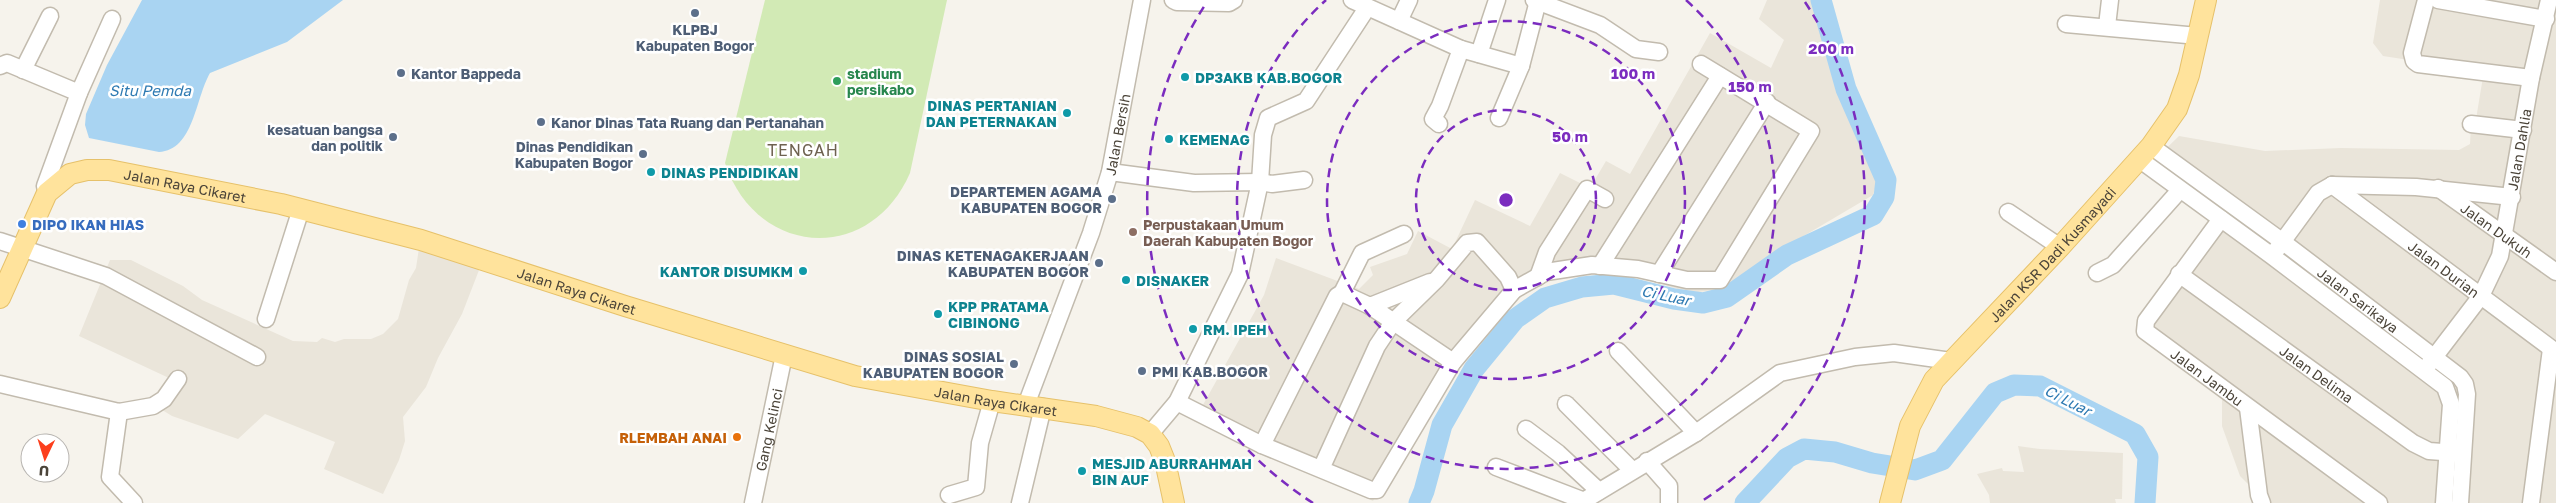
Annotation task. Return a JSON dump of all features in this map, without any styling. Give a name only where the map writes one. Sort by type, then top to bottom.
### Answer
[{"type":"main road","name":"Jalan KSR Dadi Kusmayadi","points":[[1890,503],[1902,451],[1920,403],[1934,380],[2060,247],[2145,152],[2177,109],[2189,75],[2206,0]]},
{"type":"main road","name":"Jalan Raya Cikaret","points":[[0,298],[47,192],[70,174],[88,170],[108,170],[301,208],[421,240],[855,376],[992,401],[1104,418],[1137,427],[1150,434]]},
{"type":"main road","points":[[1150,434],[1159,446],[1165,460],[1174,503]]},
{"type":"street","name":"Jalan Bersih","points":[[1020,503],[1034,406],[1110,172],[1142,0]]},
{"type":"street","points":[[1173,0],[1178,2],[1229,3],[1234,0]]},
{"type":"street","points":[[1352,0],[1461,49],[1521,66]]},
{"type":"street","points":[[1399,21],[1409,0]]},
{"type":"street","points":[[1480,54],[1497,0]]},
{"type":"street","points":[[2107,26],[2110,0]]},
{"type":"street","points":[[2426,0],[2412,53],[2414,61],[2426,65],[2531,78]]},
{"type":"street","points":[[2438,0],[2546,19]]},
{"type":"street","name":"Jalan Dahlia","points":[[2424,370],[2480,296],[2494,271],[2512,197],[2531,78],[2549,0]]},
{"type":"street","points":[[1499,118],[1521,66],[1536,1],[1600,25],[1636,49],[1659,52]]},
{"type":"street","points":[[1150,434],[1177,402],[1240,274],[1260,182],[1263,135],[1268,118],[1306,101],[1367,8]]},
{"type":"street","points":[[23,70],[50,16]]},
{"type":"street","points":[[47,192],[45,186],[79,94],[112,19]]},
{"type":"street","points":[[2066,24],[2107,26],[2198,36]]},
{"type":"street","points":[[1439,124],[1433,119],[1440,106],[1461,49]]},
{"type":"street","points":[[0,66],[7,63],[79,94]]},
{"type":"street","points":[[1177,402],[1262,446],[1371,490],[1377,490],[1453,362],[1514,290],[1546,272],[1600,266],[1638,269],[1687,280],[1720,280],[1811,131],[1767,102],[1701,64]]},
{"type":"street","points":[[1600,266],[1720,76]]},
{"type":"street","points":[[1660,274],[1767,102]]},
{"type":"street","points":[[2471,124],[2523,130]]},
{"type":"street","name":"Jalan Sarikaya","points":[[2145,152],[2180,190],[2272,256],[2445,387],[2450,404],[2460,503]]},
{"type":"street","name":"Jalan Sarikaya","points":[[2145,152],[2283,242],[2436,356],[2465,384],[2467,394],[2444,503]]},
{"type":"street","points":[[1110,172],[1179,182],[1260,182],[1272,184],[1304,180]]},
{"type":"street","points":[[2272,256],[2318,193],[2332,185]]},
{"type":"street","name":"Jalan Dukuh","points":[[2332,185],[2438,188],[2512,197]]},
{"type":"street","name":"Jalan Durian","points":[[2332,185],[2553,351]]},
{"type":"street","name":"Jalan Dukuh","points":[[2438,188],[2556,272]]},
{"type":"street","points":[[1538,277],[1547,252],[1587,189],[1605,199]]},
{"type":"street","points":[[2097,273],[2113,265],[2180,190]]},
{"type":"street","points":[[266,319],[301,208]]},
{"type":"street","points":[[2008,212],[2060,247]]},
{"type":"street","name":"Jalan Jambu","points":[[2221,219],[2146,321],[2145,331],[2379,503]]},
{"type":"street","points":[[1262,446],[1337,296],[1342,293],[1362,253],[1404,234]]},
{"type":"street","points":[[0,241],[22,250],[106,276],[258,357]]},
{"type":"street","points":[[1321,469],[1377,346],[1394,322],[1437,279],[1471,241],[1481,245],[1508,277],[1514,290]]},
{"type":"street","name":"Jalan Delima","points":[[2179,274],[2413,443],[2429,451],[2455,453]]},
{"type":"street","points":[[1370,306],[1437,279]]},
{"type":"street","points":[[1342,293],[1370,306],[1453,362]]},
{"type":"street","points":[[1618,351],[1696,433]]},
{"type":"street","points":[[2531,503],[2553,351]]},
{"type":"street","points":[[1496,467],[1581,502],[1696,433],[1780,373],[1855,357],[1894,353],[1951,360]]},
{"type":"street","name":"Gang Kelinci","points":[[753,503],[784,355]]},
{"type":"street","points":[[0,384],[119,412],[153,406],[164,399],[178,379]]},
{"type":"street","points":[[949,495],[976,488],[980,443],[992,401]]},
{"type":"street","points":[[1566,404],[1632,470]]},
{"type":"street","points":[[2248,408],[2258,495],[2262,503]]},
{"type":"street","points":[[119,412],[110,478],[134,503]]},
{"type":"street","points":[[1526,430],[1558,453],[1599,491]]},
{"type":"street","points":[[1647,461],[1669,486],[1669,503]]},
{"type":"shaded area","points":[[1767,0],[1812,0],[1835,86],[1871,163],[1877,183],[1873,195],[1785,247],[1744,277],[1721,289],[1698,292],[1681,290],[1643,278],[1578,270],[1549,279],[1520,293],[1449,367],[1373,501],[1194,421],[1264,295],[1276,258],[1359,289],[1373,275],[1370,267],[1407,254],[1418,231],[1452,249],[1475,200],[1530,226],[1560,173],[1590,188],[1606,161],[1630,174],[1710,33],[1771,68],[1784,40],[1759,19]]},
{"type":"shaded area","points":[[2380,0],[2556,0],[2556,503],[2258,503],[2255,491],[2240,476],[2222,426],[2222,396],[2136,331],[2218,219],[2144,170],[2179,136],[2265,151],[2341,148],[2459,150],[2470,144],[2471,126],[2476,119],[2483,77],[2383,56],[2373,43]]},
{"type":"shaded area","points":[[419,248],[481,265],[462,314],[438,358],[426,387],[403,417],[405,441],[399,460],[383,494],[324,469],[335,442],[265,414],[238,439],[172,416],[159,408],[169,378],[79,336],[110,260],[131,260],[183,286],[202,300],[293,341],[317,342],[322,338],[335,342],[344,339],[371,339],[383,334],[398,319],[409,280],[416,268]]},
{"type":"shaded area","points":[[2018,446],[2040,449],[2123,453],[2122,499],[2115,499],[2116,503],[1990,503],[1989,495],[1977,474],[2002,468],[2003,471],[2024,472]]},
{"type":"green space","name":"stadium persikabo","points":[[765,0],[947,0],[910,173],[892,203],[869,223],[842,235],[814,238],[787,232],[761,217],[740,194],[725,163]]},
{"type":"water","name":"Situ Pemda","points":[[142,0],[343,0],[287,42],[210,73],[187,133],[171,149],[159,152],[89,138],[85,125],[86,114],[107,65]]},
{"type":"waterway","name":"Ci Luar","points":[[1419,503],[1442,425],[1474,369],[1515,319],[1545,298],[1582,287],[1614,284],[1674,299],[1703,303],[1727,297],[1787,255],[1873,215],[1884,197],[1886,180],[1846,89],[1821,0]]},
{"type":"waterway","name":"Ci Luar","points":[[1745,503],[1787,458],[1804,449],[1835,452],[1872,463],[1915,470],[1942,460],[1995,393],[2014,385],[2040,386],[2135,434],[2148,457],[2145,503]]},
{"type":"place","name":"KLPBJ Kabupaten Bogor","points":[[695,13]]},
{"type":"place","name":"Kantor Bappeda","points":[[401,73]]},
{"type":"place","name":"DP3AKB KAB.BOGOR","points":[[1185,77]]},
{"type":"place","name":"stadium persikabo","points":[[837,81]]},
{"type":"place","name":"DINAS PERTANIAN DAN PETERNAKAN","points":[[1067,113]]},
{"type":"place","name":"Kanor Dinas Tata Ruang dan Pertanahan","points":[[541,122]]},
{"type":"place","name":"kesatuan bangsa dan politik","points":[[393,137]]},
{"type":"place","name":"KEMENAG","points":[[1169,139]]},
{"type":"place","name":"Dinas Pendidikan Kabupaten Bogor","points":[[643,154]]},
{"type":"place","name":"DINAS PENDIDIKAN","points":[[651,172]]},
{"type":"place","name":"DEPARTEMEN AGAMA KABUPATEN BOGOR","points":[[1112,199]]},
{"type":"place","name":"DIPO IKAN HIAS","points":[[22,224]]},
{"type":"place","name":"Perpustakaan Umum Daerah Kabupaten Bogor","points":[[1133,232]]},
{"type":"place","name":"DINAS KETENAGAKERJAAN KABUPATEN BOGOR","points":[[1099,263]]},
{"type":"place","name":"KANTOR DISUMKM","points":[[803,271]]},
{"type":"place","name":"DISNAKER","points":[[1126,280]]},
{"type":"place","name":"KPP PRATAMA CIBINONG","points":[[938,314]]},
{"type":"place","name":"RM. IPEH","points":[[1193,329]]},
{"type":"place","name":"DINAS SOSIAL KABUPATEN BOGOR","points":[[1014,364]]},
{"type":"place","name":"PMI KAB.BOGOR","points":[[1142,371]]},
{"type":"place","name":"RLEMBAH ANAI","points":[[737,437]]},
{"type":"place","name":"MESJID ABURRAHMAH BIN AUF","points":[[1082,471]]},
{"type":"district","name":"TENGAH","points":[[803,150]]}]
